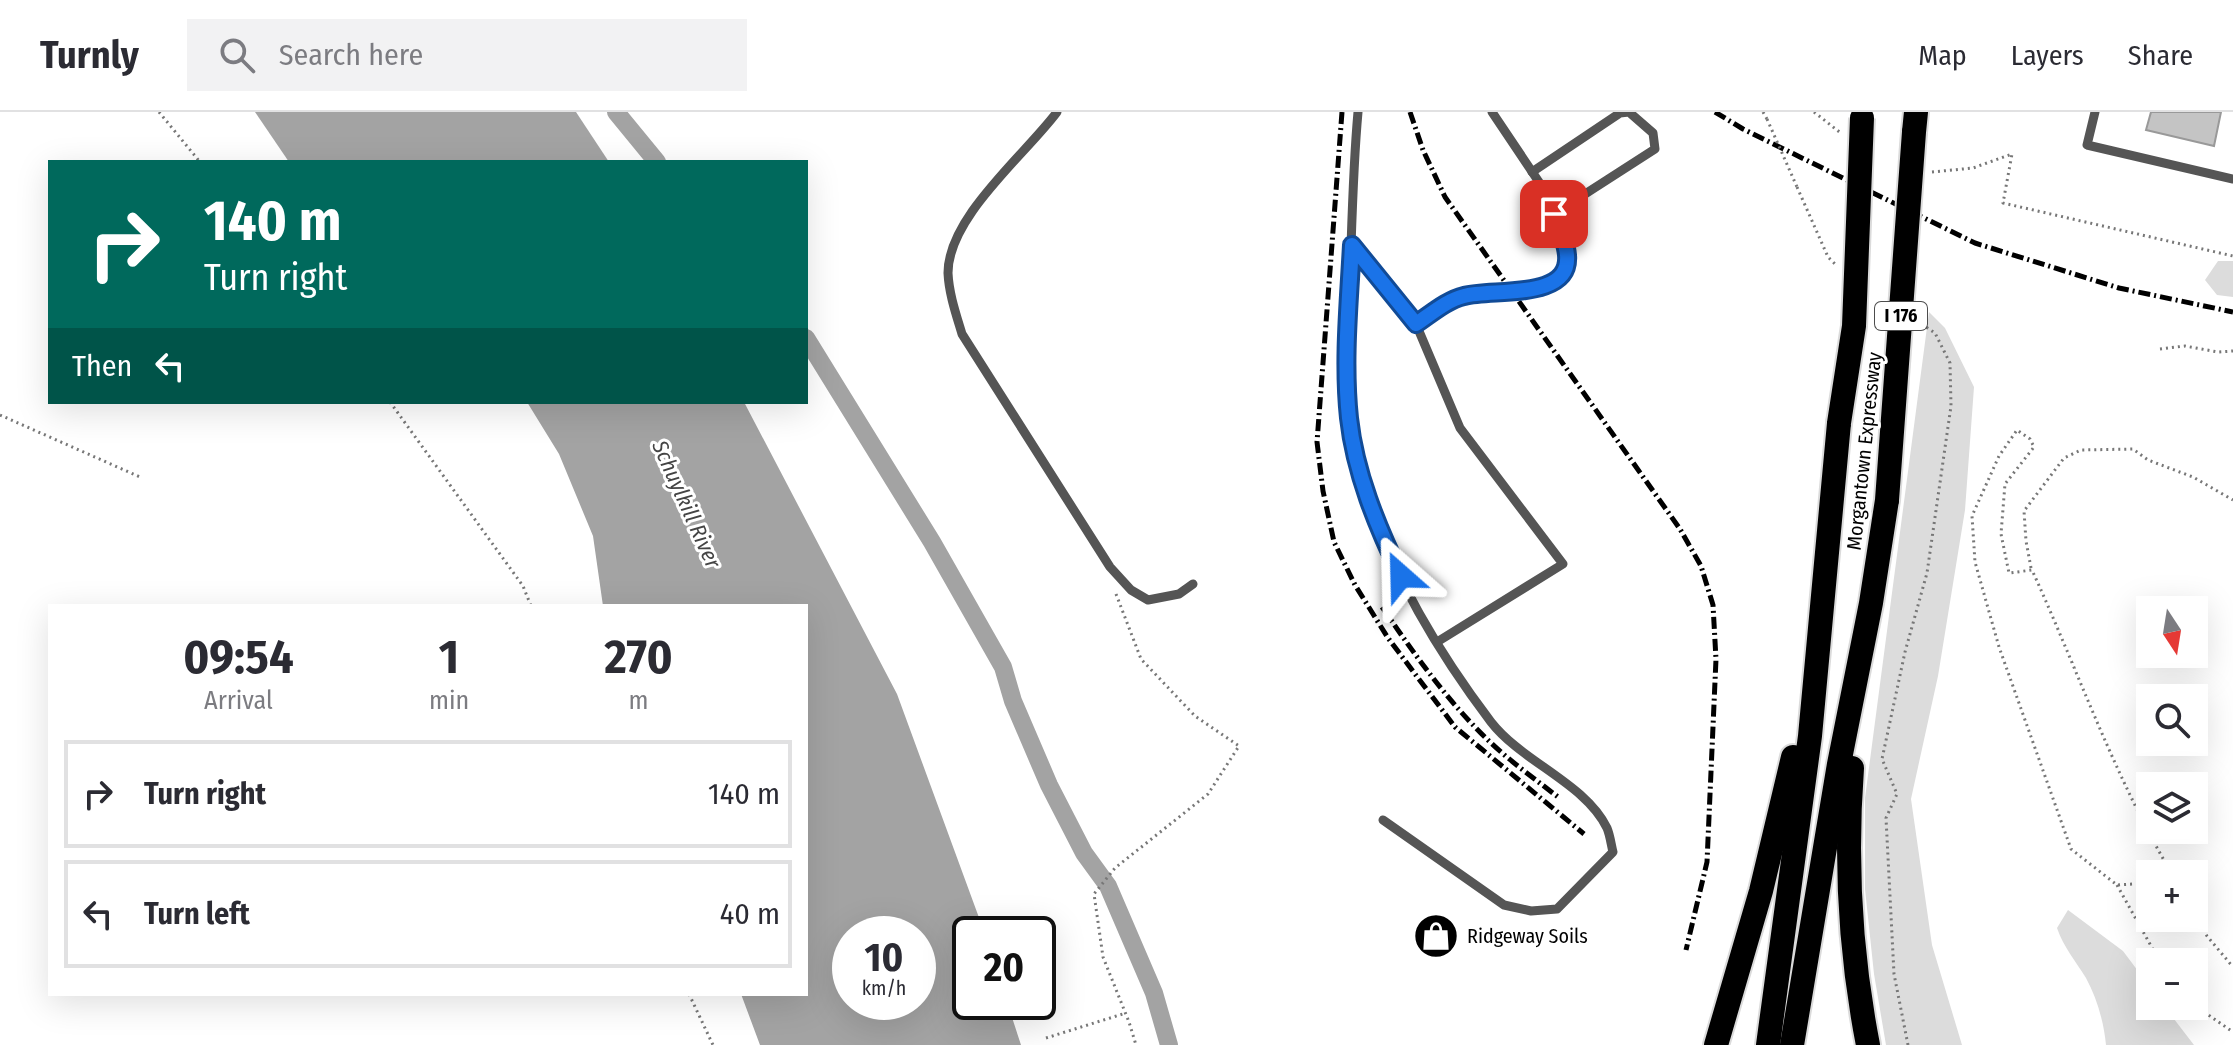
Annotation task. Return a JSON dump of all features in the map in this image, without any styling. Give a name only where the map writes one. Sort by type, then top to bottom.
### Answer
[{"type":"highway","name":"Morgantown Expressway","points":[[1829,549],[1839,423],[1854,326],[1862,115]]},
{"type":"highway","name":"Morgantown Expressway","points":[[1871,603],[1887,500],[1915,122]]},
{"type":"highway","points":[[1716,1045],[1758,904],[1796,745],[1829,549]]},
{"type":"highway","points":[[1768,1045],[1810,736],[1829,549]]},
{"type":"highway","points":[[1792,1045],[1839,764],[1871,603]]},
{"type":"highway","points":[[1868,1045],[1854,956],[1848,865],[1853,752],[1871,603]]},
{"type":"lane","points":[[1057,112],[992,186],[962,228],[951,252],[948,272],[951,298],[962,334],[1110,567],[1131,590],[1148,600],[1163,600],[1193,584]]},
{"type":"lane","points":[[1358,112],[1347,367],[1349,419],[1370,506],[1415,604],[1437,642],[1502,736],[1589,803],[1607,829],[1613,852],[1557,909],[1531,911],[1504,905],[1383,820]]},
{"type":"lane","points":[[1416,324],[1462,296],[1539,289],[1558,280],[1566,268],[1567,255],[1547,194],[1492,112]]},
{"type":"lane","points":[[1532,172],[1620,113],[1629,112],[1653,133],[1655,149],[1554,214]]},
{"type":"lane","points":[[2095,112],[2087,145],[2233,179]]},
{"type":"lane","points":[[1352,245],[1416,324],[1460,428],[1563,564],[1437,642]]},
{"type":"path","points":[[159,112],[198,160]]},
{"type":"path","points":[[1763,112],[1797,187]]},
{"type":"path","points":[[1814,112],[1845,137]]},
{"type":"path","points":[[1923,173],[1973,168],[2012,154],[2003,203],[2233,256]]},
{"type":"path","points":[[2160,349],[2185,346],[2218,352],[2233,351]]},
{"type":"path","points":[[391,404],[523,586],[530,604]]},
{"type":"path","points":[[0,415],[140,477]]},
{"type":"path","points":[[2032,570],[2009,573],[2001,534],[2005,484],[2034,447],[2030,439],[2017,430],[1999,456],[1972,516],[1975,562],[1999,647],[2071,849],[2117,885],[2152,948]]},
{"type":"path","points":[[2165,860],[2117,768],[2032,570],[2024,511],[2064,458],[2081,450],[2133,449],[2148,460],[2193,477],[2233,500]]},
{"type":"path","points":[[1908,1045],[1894,974],[1886,818],[1897,794],[1882,759],[1905,652],[1927,573]]},
{"type":"path","points":[[1115,590],[1141,659],[1195,716],[1239,746],[1208,794],[1115,868],[1094,894],[1103,957],[1136,1045]]},
{"type":"path","points":[[2117,885],[2136,884]]},
{"type":"path","points":[[2205,932],[2233,967]]},
{"type":"path","points":[[690,996],[713,1045]]},
{"type":"path","points":[[1046,1038],[1126,1013]]},
{"type":"path","points":[[2208,1015],[2233,1032]]},
{"type":"shaded area","points":[[2218,261],[2233,261],[2233,297],[2217,295],[2205,280]]},
{"type":"shaded area","points":[[1929,312],[1945,328],[1974,387],[1965,510],[1938,676],[1911,799],[1932,945],[1962,1045],[1886,1045],[1874,974],[1865,889],[1865,798]]},
{"type":"shaded area","points":[[2068,910],[2123,951],[2136,968],[2136,1020],[2175,1020],[2194,1045],[2106,1045],[2102,1019],[2093,994],[2057,928]]},
{"type":"water","points":[[255,112],[576,112],[608,160],[288,160]]},
{"type":"water","name":"Schuylkill River","points":[[528,404],[745,404],[897,694],[978,916],[952,916],[952,1020],[1013,1020],[1021,1045],[760,1045],[742,996],[808,996],[808,604],[603,604],[593,536],[559,454]]},
{"type":"building","points":[[2151,112],[2221,112],[2214,146],[2146,130]]},
{"type":"waterway","points":[[616,112],[655,160]]},
{"type":"waterway","points":[[808,341],[932,542],[1003,667],[1013,701],[1049,785],[1084,853],[1108,886],[1154,993],[1169,1045]]},
{"type":"railway","points":[[1342,112],[1317,442],[1334,542],[1355,585],[1388,638],[1455,727],[1584,834]]},
{"type":"railway","points":[[1410,112],[1423,150],[1445,197],[1680,529],[1701,566],[1713,605],[1716,659],[1707,862],[1686,950]]},
{"type":"railway","points":[[1715,112],[1743,129],[1975,243],[2119,288],[2233,312]]},
{"type":"railway","points":[[1382,607],[1460,711],[1490,742],[1558,797]]},
{"type":"place","name":"Ridgeway Soils","points":[[1436,936]]},
{"type":"route","points":[[1401,576],[1370,506],[1349,419],[1347,367],[1352,245],[1416,324],[1462,296],[1539,289],[1558,280],[1566,268],[1567,255],[1554,214]]}]
